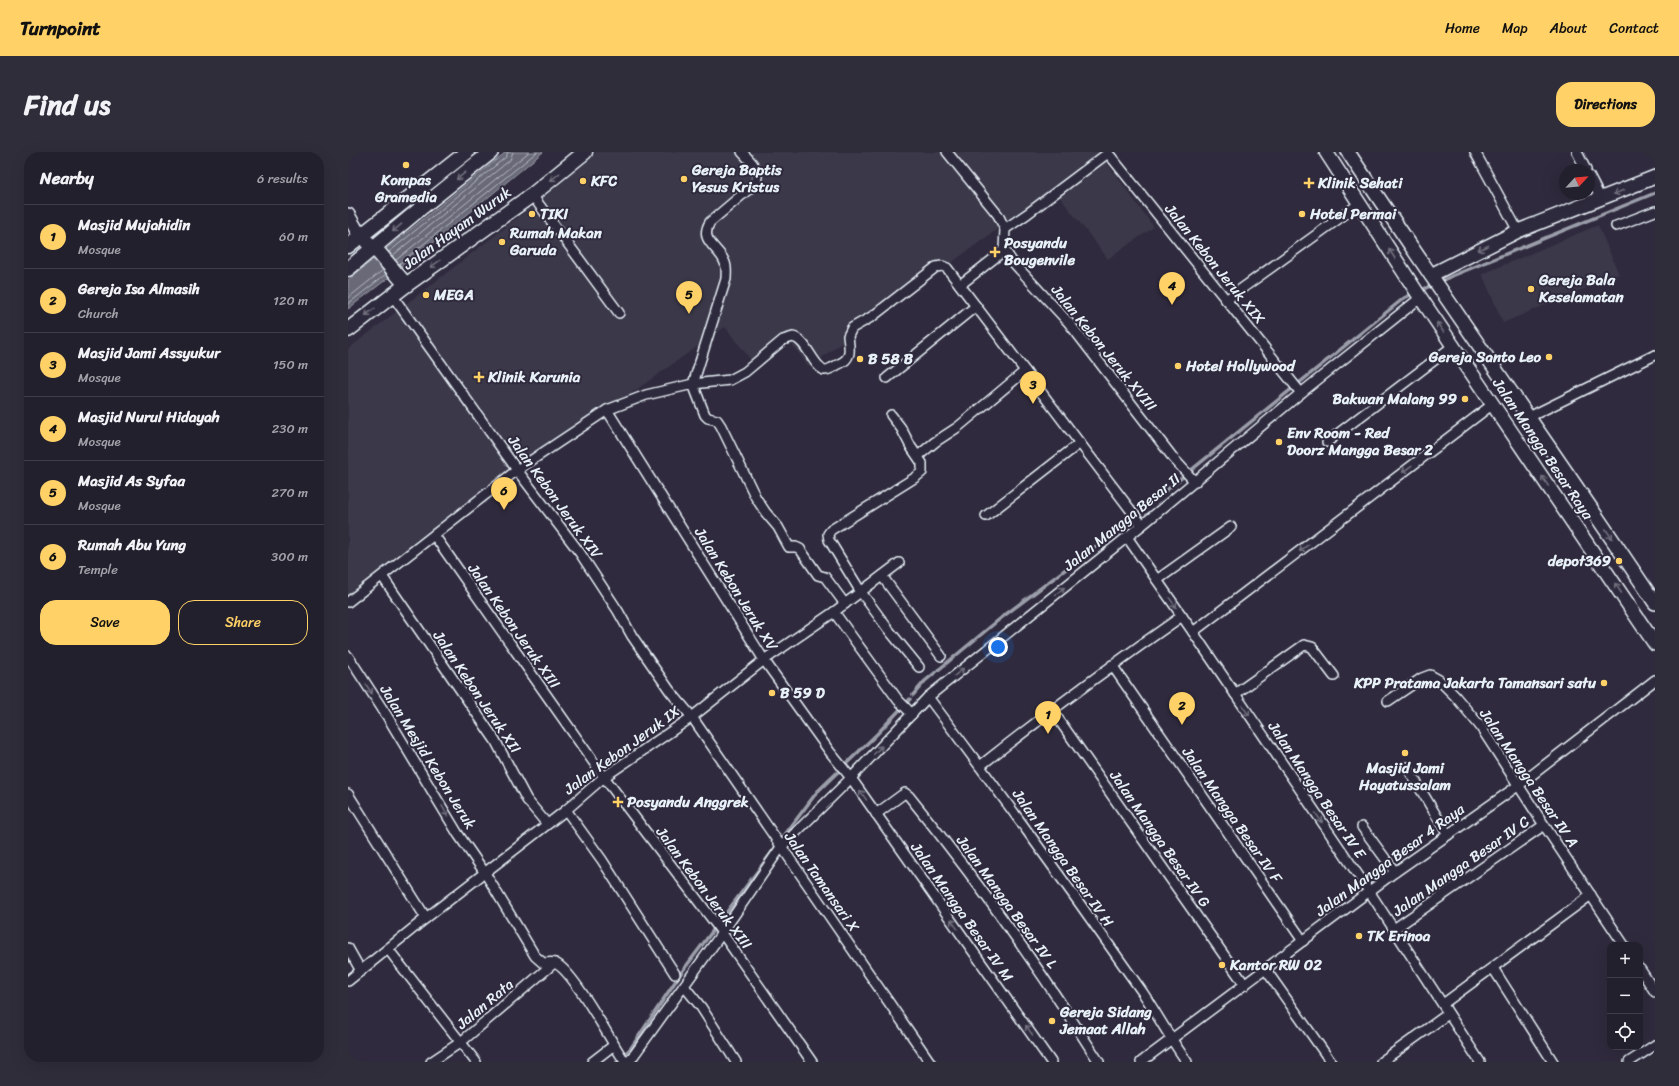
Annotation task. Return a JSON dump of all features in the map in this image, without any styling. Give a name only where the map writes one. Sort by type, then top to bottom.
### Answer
[{"type":"main road","points":[[352,243],[467,152]]},
{"type":"main road","points":[[348,269],[376,251],[491,152]]},
{"type":"main road","name":"Jalan Hayam Wuruk","points":[[348,330],[392,296],[402,280],[532,195],[585,152]]},
{"type":"main road","name":"Jalan Mangga Besar Raya","points":[[1326,152],[1418,294],[1655,644]]},
{"type":"main road","name":"Jalan Mangga Besar Raya","points":[[1348,152],[1363,162],[1375,184],[1434,274],[1443,294],[1480,337],[1538,431],[1653,596]]},
{"type":"main road","points":[[1434,274],[1518,231],[1655,177]]},
{"type":"main road","points":[[1356,199],[1375,184]]},
{"type":"main road","points":[[348,215],[352,243]]},
{"type":"main road","points":[[352,243],[376,251],[402,280]]},
{"type":"main road","points":[[1519,442],[1538,431]]},
{"type":"main road","points":[[1631,607],[1653,596]]},
{"type":"street","points":[[742,152],[756,168],[758,174],[756,183],[710,222],[706,229],[707,239],[725,263],[726,279],[693,384],[704,415],[708,418],[717,420],[721,426],[756,498],[766,514],[778,527],[789,546],[800,549],[818,575],[825,577],[845,604]]},
{"type":"street","points":[[947,152],[998,215],[1005,229],[1004,249],[1001,253],[960,285]]},
{"type":"street","points":[[1475,152],[1518,231]]},
{"type":"street","points":[[1577,152],[1583,164]]},
{"type":"street","points":[[1005,229],[1108,153]]},
{"type":"street","name":"Jalan Kebon Jeruk XIX","points":[[1108,153],[1298,390]]},
{"type":"street","points":[[1595,188],[1601,199]]},
{"type":"street","points":[[532,195],[619,313]]},
{"type":"street","points":[[1226,300],[1356,199]]},
{"type":"street","points":[[1616,226],[1655,210]]},
{"type":"street","name":"Jalan Kebon Jeruk XVIII","points":[[1004,249],[1011,260],[1069,324],[1180,466],[1194,480]]},
{"type":"street","points":[[348,602],[517,470],[607,410],[646,395],[693,384],[730,380],[745,372],[783,340],[793,337],[801,340],[812,357],[823,369],[827,370],[842,363],[849,356],[850,350],[848,336],[852,328],[873,316],[936,267],[942,266],[947,268],[1140,522]]},
{"type":"street","name":"Jalan Mangga Besar II","points":[[629,1062],[781,847],[848,775],[906,708],[928,697],[1127,537],[1140,522],[1194,480],[1298,390],[1418,294]]},
{"type":"street","name":"Jalan Kebon Jeruk XIV","points":[[392,296],[517,470],[580,553],[618,611],[632,636],[670,691],[692,717]]},
{"type":"street","points":[[886,378],[976,306]]},
{"type":"street","points":[[1327,442],[1453,346]]},
{"type":"street","points":[[1529,417],[1655,355]]},
{"type":"street","points":[[918,456],[935,442],[958,427],[1025,371]]},
{"type":"street","points":[[1193,632],[1493,404]]},
{"type":"street","name":"Jalan Kebon Jeruk XV","points":[[607,410],[764,660],[848,775]]},
{"type":"street","points":[[891,415],[918,456],[923,466],[922,472],[829,532],[829,540],[861,592],[918,667]]},
{"type":"street","points":[[986,516],[1080,443]]},
{"type":"street","points":[[1157,580],[1231,526]]},
{"type":"street","name":"Jalan Kebon Jeruk XIII","points":[[434,535],[604,777],[715,923],[812,1062]]},
{"type":"street","name":"Jalan Mangga Besar IV E","points":[[1127,537],[1369,891],[1480,1062]]},
{"type":"street","name":"Jalan Kebon Jeruk IX","points":[[348,981],[426,918],[566,810],[604,777],[692,717],[764,660],[834,612],[899,563]]},
{"type":"street","name":"Jalan Kebon Jeruk XII","points":[[382,576],[494,740],[527,800],[547,824]]},
{"type":"street","points":[[882,576],[941,656]]},
{"type":"street","points":[[834,612],[906,708]]},
{"type":"street","points":[[980,766],[1112,665],[1182,616]]},
{"type":"street","points":[[1235,694],[1304,646],[1312,647],[1334,676]]},
{"type":"street","name":"Jalan Mesjid Kebon Jeruk","points":[[348,656],[387,716],[458,834],[485,873],[535,956],[542,963],[554,962]]},
{"type":"street","name":"Jalan Mangga Besar IV F","points":[[1112,665],[1302,941]]},
{"type":"street","name":"Jalan Mangga Besar IV A","points":[[1388,701],[1422,678],[1433,676],[1455,696],[1480,726],[1544,825],[1588,898],[1622,942]]},
{"type":"street","name":"Jalan Mangga Besar 4 Raya","points":[[1141,1062],[1266,970],[1369,891],[1518,785],[1655,680]]},
{"type":"street","name":"Jalan Mangga Besar IV H","points":[[928,697],[980,766],[1142,992],[1187,1062]]},
{"type":"street","name":"Jalan Mangga Besar IV G","points":[[1052,710],[1245,985]]},
{"type":"street","name":"Jalan Tamansari X","points":[[692,717],[930,1062]]},
{"type":"street","points":[[1407,767],[1448,835]]},
{"type":"street","name":"Jalan Mangga Besar IV M","points":[[848,775],[1052,1062]]},
{"type":"street","points":[[348,794],[426,918]]},
{"type":"street","name":"Jalan Mangga Besar IV L","points":[[876,814],[902,795],[905,794],[909,796],[986,896],[1034,962],[1099,1062]]},
{"type":"street","points":[[566,810],[602,860],[675,974]]},
{"type":"street","name":"Jalan Mangga Besar IV C","points":[[1394,929],[1544,825]]},
{"type":"street","points":[[1362,827],[1395,872]]},
{"type":"street","points":[[1443,1004],[1588,898]]},
{"type":"street","points":[[348,948],[361,971]]},
{"type":"street","points":[[388,949],[476,1062]]},
{"type":"street","points":[[554,962],[563,969],[583,995],[625,1062]]},
{"type":"street","name":"Jalan Rata","points":[[431,1062],[461,1042],[554,962]]},
{"type":"street","points":[[1492,968],[1553,1062]]},
{"type":"street","points":[[1266,970],[1331,1062]]},
{"type":"street","points":[[1643,974],[1655,992]]},
{"type":"street","points":[[684,986],[701,1007],[736,1062]]},
{"type":"street","points":[[1381,1062],[1448,1014]]},
{"type":"street","points":[[1632,1061],[1655,1044]]},
{"type":"street","points":[[592,1062],[615,1048]]},
{"type":"shaded area","points":[[596,152],[1103,152],[809,367],[791,343],[757,368],[725,327],[348,594],[348,349],[538,202]]},
{"type":"shaded area","points":[[1104,159],[1154,227],[1108,259],[1058,195]]},
{"type":"shaded area","points":[[1598,225],[1619,274],[1503,323],[1482,274]]},
{"type":"water","points":[[506,152],[543,152],[427,248],[348,309],[348,280]]},
{"type":"waterway","points":[[913,695],[925,681],[1001,618],[1111,535],[1404,298],[1452,276],[1655,193]]},
{"type":"waterway","points":[[617,1062],[631,1048],[681,973],[817,792],[877,734],[910,699]]},
{"type":"place","name":"Kompas Gramedia","points":[[406,165]]},
{"type":"place","name":"Gereja Baptis Yesus Kristus","points":[[684,179]]},
{"type":"place","name":"KFC","points":[[583,181]]},
{"type":"place","name":"Klinik Sehati","points":[[1309,183]]},
{"type":"place","name":"TIKI","points":[[532,214]]},
{"type":"place","name":"Hotel Permai","points":[[1302,214]]},
{"type":"place","name":"Rumah Makan Garuda","points":[[502,242]]},
{"type":"place","name":"Posyandu Bougenvile","points":[[995,252]]},
{"type":"place","name":"Gereja Bala Keselamatan","points":[[1531,289]]},
{"type":"place","name":"MEGA","points":[[426,295]]},
{"type":"place","name":"Masjid Nurul Hidayah","points":[[1172,305]]},
{"type":"place","name":"Masjid As Syfaa","points":[[689,314]]},
{"type":"place","name":"Gereja Santo Leo","points":[[1549,357]]},
{"type":"place","name":"B 58 B","points":[[860,359]]},
{"type":"place","name":"Hotel Hollywood","points":[[1178,366]]},
{"type":"place","name":"Klinik Karunia","points":[[479,377]]},
{"type":"place","name":"Bakwan Malang 99","points":[[1465,399]]},
{"type":"place","name":"Masjid Jami Assyukur","points":[[1033,404]]},
{"type":"place","name":"Env Room - Red Doorz Mangga Besar 2","points":[[1279,442]]},
{"type":"place","name":"Rumah Abu Yung","points":[[504,510]]},
{"type":"place","name":"depot369","points":[[1619,561]]},
{"type":"place","name":"KPP Pratama Jakarta Tamansari satu","points":[[1604,683]]},
{"type":"place","name":"B 59 D","points":[[772,693]]},
{"type":"place","name":"Gereja Isa Almasih","points":[[1182,725]]},
{"type":"place","name":"Masjid Mujahidin","points":[[1048,734]]},
{"type":"place","name":"Masjid Jami Hayatussalam","points":[[1405,753]]},
{"type":"place","name":"Posyandu Anggrek","points":[[618,802]]},
{"type":"place","name":"TK Erinoa","points":[[1359,936]]},
{"type":"place","name":"Kantor RW 02","points":[[1222,965]]},
{"type":"place","name":"Gereja Sidang Jemaat Allah","points":[[1052,1021]]}]
